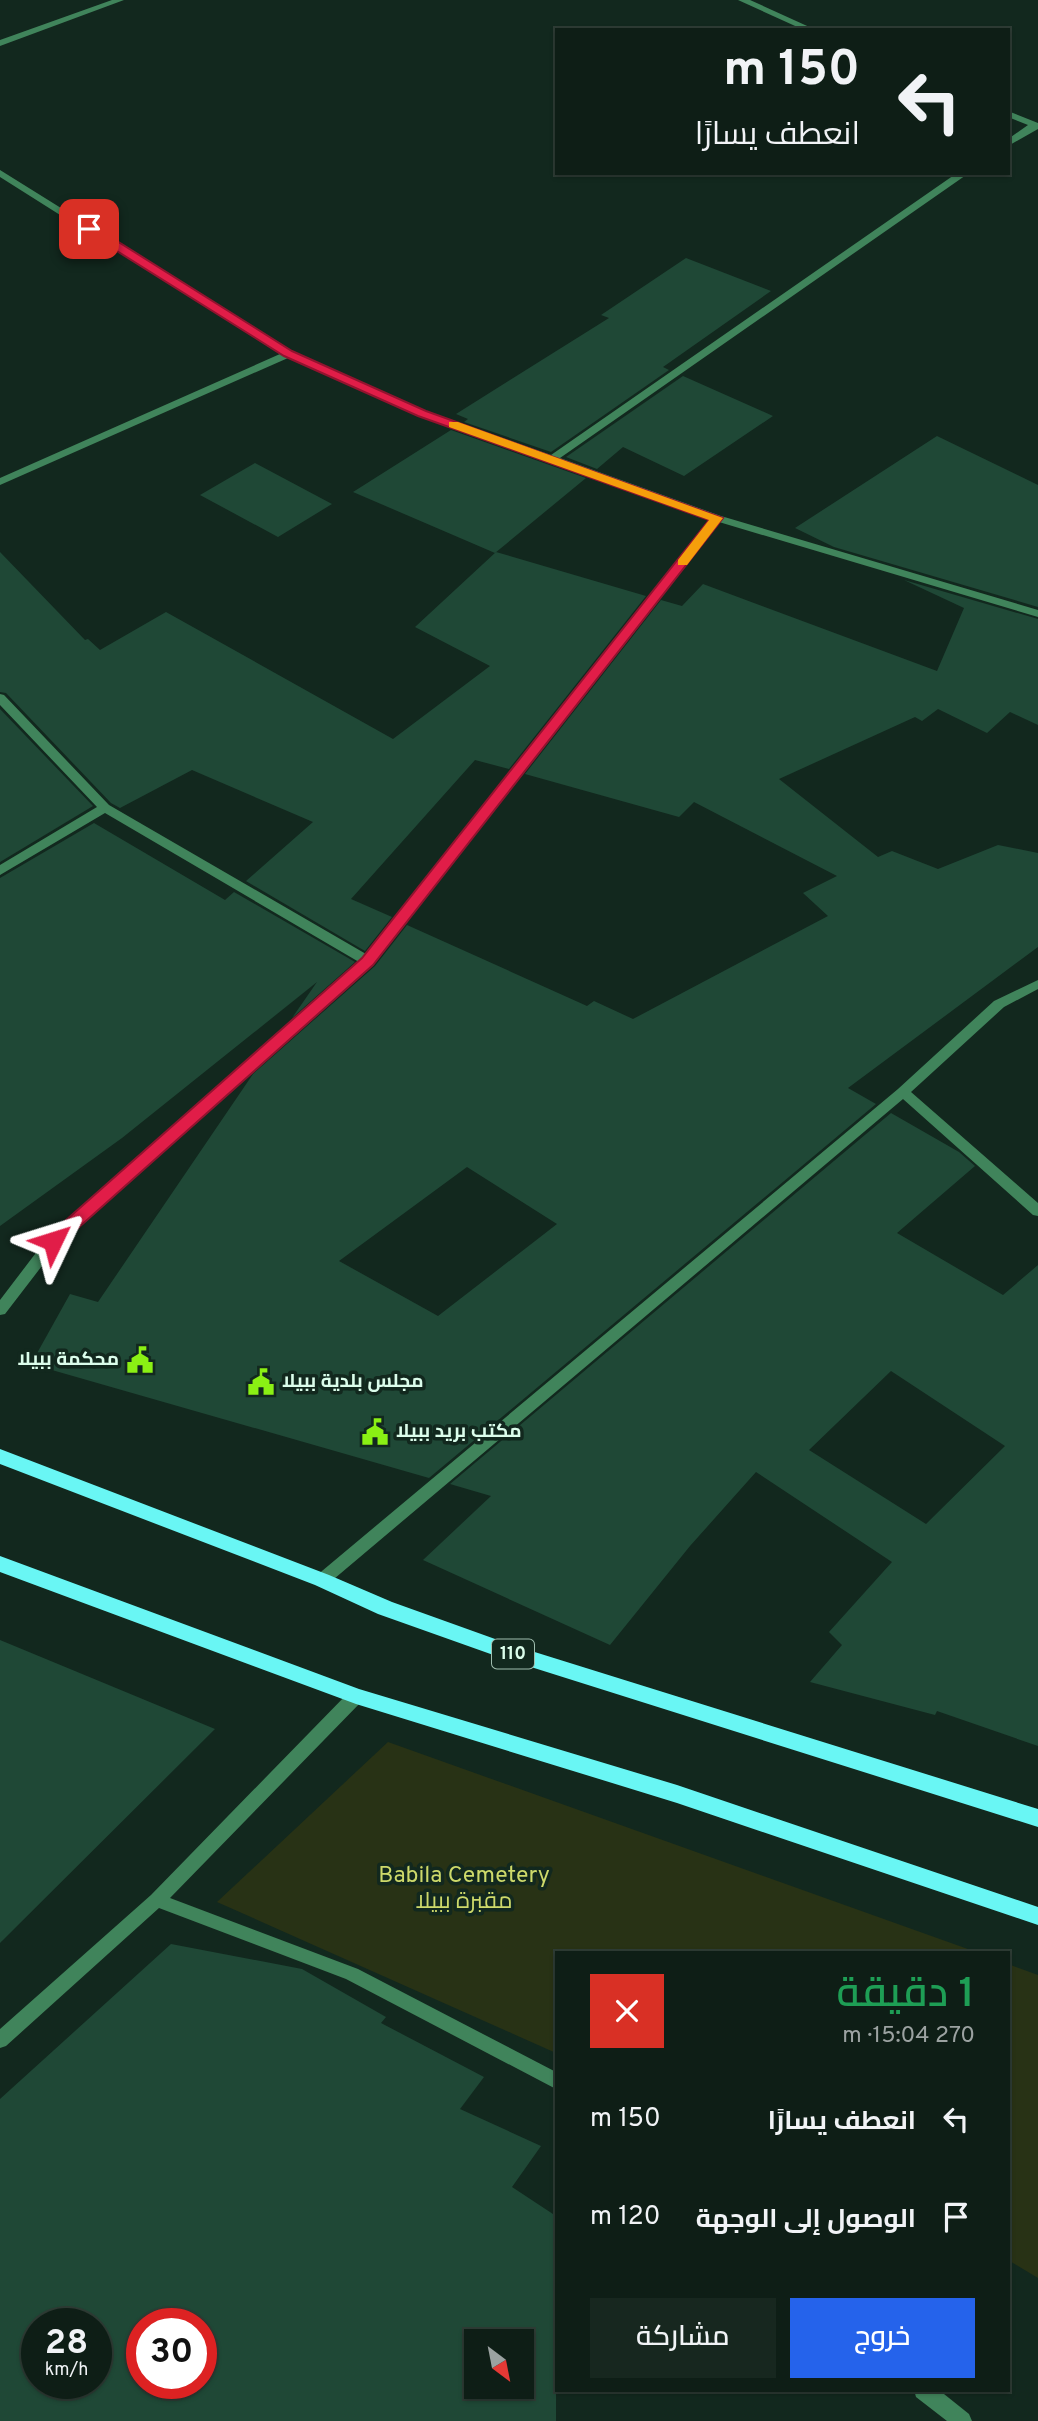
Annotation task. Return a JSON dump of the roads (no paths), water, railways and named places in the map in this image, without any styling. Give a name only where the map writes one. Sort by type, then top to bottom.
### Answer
[{"type":"main road","name":"110","points":[[0,1456],[322,1580],[384,1608],[506,1651],[1038,1818]]},
{"type":"main road","points":[[0,1564],[356,1696],[677,1794],[1038,1916]]},
{"type":"street","points":[[0,43],[120,0]]},
{"type":"street","points":[[742,0],[807,28]]},
{"type":"street","points":[[1010,115],[1036,125]]},
{"type":"street","points":[[1010,142],[1036,125]]},
{"type":"street","points":[[0,173],[288,354],[422,413],[717,518],[1038,614]]},
{"type":"street","points":[[552,459],[961,175]]},
{"type":"street","points":[[0,482],[288,354]]},
{"type":"street","points":[[0,1310],[53,1241],[368,961],[717,518]]},
{"type":"street","points":[[0,698],[105,808],[368,961]]},
{"type":"street","points":[[0,872],[105,808]]},
{"type":"street","points":[[322,1580],[903,1092],[999,1004],[1038,984]]},
{"type":"street","points":[[903,1092],[1038,1211]]},
{"type":"street","points":[[0,2040],[157,1900],[356,1696]]},
{"type":"street","points":[[157,1900],[352,1974],[555,2080]]},
{"type":"street","points":[[926,2392],[962,2421]]},
{"type":"place","name":"محكمة ببيلا","points":[[140,1360]]},
{"type":"place","name":"مجلس بلدية ببيلا","points":[[261,1382]]},
{"type":"place","name":"مكتب بريد ببيلا","points":[[375,1432]]},
{"type":"park label","name":"Babila Cemetery مقبرة ببيلا","points":[[464,1889]]}]
